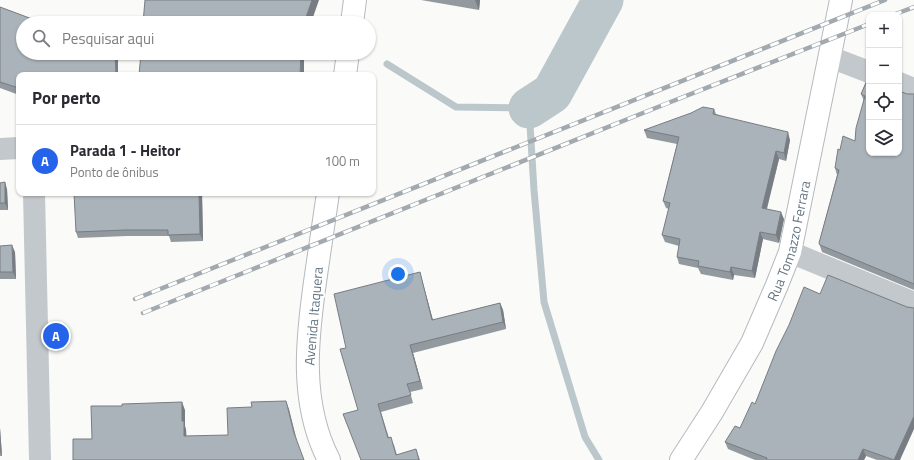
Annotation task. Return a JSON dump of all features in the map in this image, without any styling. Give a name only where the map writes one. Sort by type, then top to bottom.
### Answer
[{"type":"main road","points":[[353,16],[355,0]]},
{"type":"main road","name":"Rua Tomazzo Ferrara","points":[[681,460],[712,412],[752,343],[790,252],[841,0]]},
{"type":"main road","points":[[345,72],[347,60]]},
{"type":"main road","name":"Avenida Itaquera","points":[[328,196],[310,321],[307,367],[311,407],[322,446],[329,460]]},
{"type":"street","points":[[830,57],[866,71]]},
{"type":"street","points":[[902,84],[914,89]]},
{"type":"street","points":[[34,196],[40,460]]},
{"type":"street","points":[[790,252],[914,303]]},
{"type":"building","points":[[145,0],[312,0],[306,16],[144,16]]},
{"type":"building","points":[[0,7],[24,16],[16,16],[16,60],[115,60],[116,72],[16,72],[16,87],[0,82]]},
{"type":"building","points":[[140,60],[301,60],[300,72],[139,72]]},
{"type":"building","points":[[866,83],[866,156],[902,156],[902,92],[914,94],[914,284],[820,245],[819,243],[839,170],[835,168],[838,149],[840,150],[843,136],[855,141],[856,128],[865,96],[861,94]]},
{"type":"building","points":[[703,107],[714,109],[713,114],[788,132],[784,153],[776,151],[762,208],[781,212],[776,235],[760,232],[752,271],[731,267],[730,272],[698,266],[699,261],[677,257],[680,239],[662,235],[670,203],[663,201],[679,137],[644,130],[691,113]]},
{"type":"building","points":[[5,182],[5,203],[0,203],[0,183]]},
{"type":"building","points":[[74,196],[199,196],[200,234],[168,235],[168,230],[76,232]]},
{"type":"building","points":[[12,245],[13,272],[0,272],[0,246]]},
{"type":"building","points":[[420,272],[432,320],[500,303],[503,322],[410,345],[420,381],[407,384],[411,395],[378,404],[388,438],[391,437],[396,455],[416,449],[419,460],[361,460],[343,414],[358,410],[340,349],[346,348],[334,294]]},
{"type":"building","points":[[828,275],[907,307],[914,308],[914,416],[894,460],[863,449],[858,460],[766,460],[767,458],[725,442],[735,426],[740,428],[752,402],[755,404],[804,287],[820,294]]},
{"type":"building","points":[[286,401],[294,433],[304,460],[73,460],[73,439],[92,439],[91,406],[122,406],[122,404],[182,402],[184,436],[228,435],[227,408],[252,407],[251,402]]},
{"type":"waterway","points":[[529,108],[552,93],[603,0]]},
{"type":"waterway","points":[[387,64],[456,107],[529,108],[534,190],[544,302],[585,437],[599,460]]},
{"type":"railway","points":[[135,299],[885,0]]},
{"type":"railway","points":[[901,12],[914,7]]},
{"type":"railway","points":[[143,313],[866,25]]},
{"type":"place","name":"Parada 1 - Heitor","points":[[56,336]]}]
